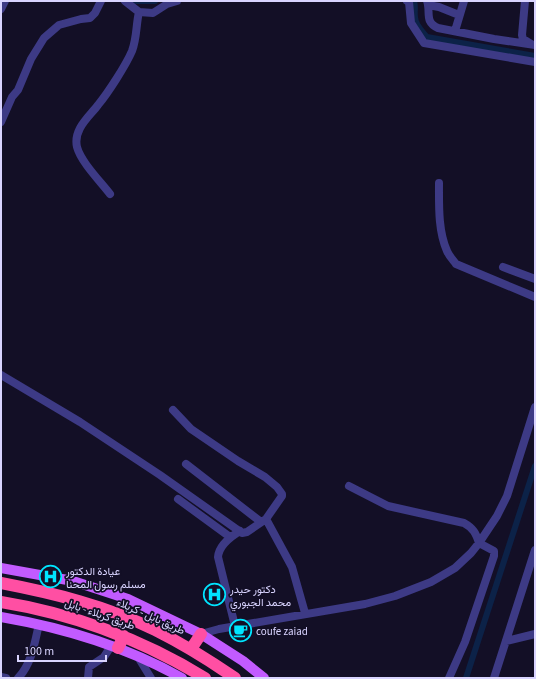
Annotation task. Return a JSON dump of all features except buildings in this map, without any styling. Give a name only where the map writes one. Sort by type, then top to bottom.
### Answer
[{"type":"highway","name":"طريق بابل - كربلاء","points":[[1,583],[29,588],[96,606],[153,629],[191,649],[235,678]]},
{"type":"highway","name":"طريق كربلاء - بابل","points":[[1,602],[75,618],[124,636],[164,654],[205,678]]},
{"type":"highway","points":[[191,649],[201,634]]},
{"type":"highway","points":[[115,647],[124,636]]},
{"type":"main road","points":[[1,568],[73,581],[128,599],[201,634],[243,661],[264,678]]},
{"type":"main road","points":[[1,617],[39,624],[74,633],[115,647],[182,678]]},
{"type":"street","points":[[1,9],[6,1]]},
{"type":"street","points":[[1,122],[12,98],[18,90],[31,59],[44,38],[59,25],[90,18],[95,13],[101,1]]},
{"type":"street","points":[[125,1],[139,12],[152,13],[167,4],[177,1]]},
{"type":"street","points":[[407,1],[409,2],[411,23],[424,44],[535,62]]},
{"type":"street","points":[[455,31],[464,1]]},
{"type":"street","points":[[525,1],[522,35],[524,39],[534,45]]},
{"type":"street","points":[[459,15],[428,3],[427,14],[434,26],[534,45]]},
{"type":"street","points":[[110,194],[83,159],[77,147],[76,134],[91,113],[99,105],[130,56],[136,38],[139,12]]},
{"type":"street","points":[[439,183],[439,207],[443,238],[447,252],[456,264],[535,297]]},
{"type":"street","points":[[503,267],[535,279]]},
{"type":"street","points":[[1,375],[80,422],[240,531],[244,533],[247,532],[264,521],[282,496],[277,487],[265,477],[238,461],[191,429],[173,410]]},
{"type":"street","points":[[201,634],[219,629],[305,613],[365,604],[395,596],[431,582],[455,568],[479,543],[497,516],[507,496],[535,407]]},
{"type":"street","points":[[186,464],[264,521],[292,567],[305,613]]},
{"type":"street","points":[[349,486],[388,506],[464,523],[471,527],[476,533],[479,543],[494,551],[494,556],[465,642],[448,678]]},
{"type":"street","points":[[178,499],[230,537]]},
{"type":"street","points":[[235,626],[218,557],[220,550],[230,537],[240,531]]},
{"type":"street","points":[[494,678],[535,550]]},
{"type":"street","points":[[18,678],[32,652],[39,624]]},
{"type":"street","points":[[506,641],[535,634]]},
{"type":"street","points":[[88,678],[89,667],[115,647]]},
{"type":"street","points":[[138,657],[151,678]]},
{"type":"street","points":[[1,677],[6,678]]},
{"type":"waterway","points":[[136,1],[155,1]]},
{"type":"waterway","points":[[414,1],[416,23],[427,37],[535,56]]},
{"type":"waterway","points":[[466,678],[535,466]]},
{"type":"place","name":"عيادة الدكتور مسلم رسول المحنا","points":[[50,577]]},
{"type":"place","name":"دكتور حيدر محمد الجبوري","points":[[214,595]]},
{"type":"place","name":"coufe zaiad","points":[[240,631]]}]
